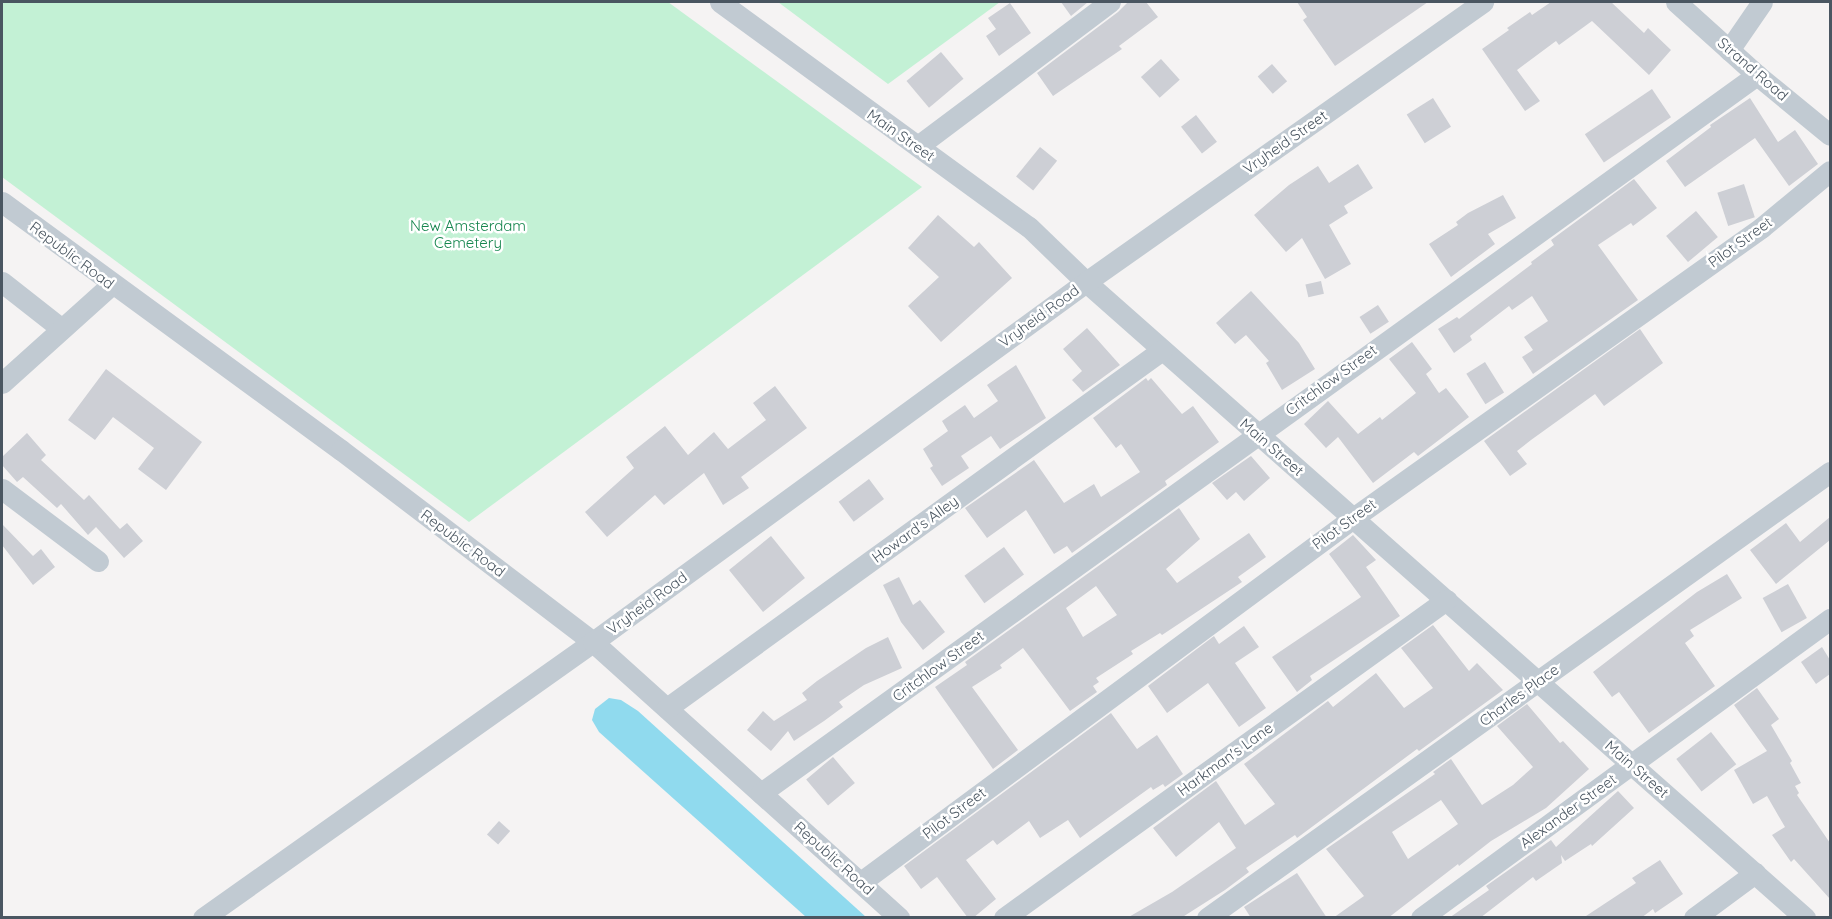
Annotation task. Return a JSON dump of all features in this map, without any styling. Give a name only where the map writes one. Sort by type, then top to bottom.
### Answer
[{"type":"street","name":"Main Street","points":[[720,2],[1029,227],[1162,350],[1805,918]]},
{"type":"street","points":[[918,146],[1110,2]]},
{"type":"street","name":"Vryheid Street","points":[[1086,282],[1483,2]]},
{"type":"street","name":"Strand Road","points":[[1676,2],[1757,75],[1830,135]]},
{"type":"street","points":[[1729,50],[1762,2]]},
{"type":"street","name":"Critchlow Street","points":[[761,793],[1757,75]]},
{"type":"street","name":"Pilot Street","points":[[861,882],[1353,518],[1761,228],[1830,171]]},
{"type":"street","name":"Republic Road","points":[[2,202],[112,285],[341,450],[593,642],[899,918]]},
{"type":"street","points":[[2,282],[62,329]]},
{"type":"street","name":"Vryheid Road","points":[[203,918],[593,642],[1086,282]]},
{"type":"street","points":[[2,383],[112,285]]},
{"type":"street","name":"Howard's Alley","points":[[667,708],[1162,350]]},
{"type":"street","name":"Charles Place","points":[[1208,918],[1830,472]]},
{"type":"street","points":[[2,489],[98,561]]},
{"type":"street","name":"Harkman's Lane","points":[[1005,918],[1446,600]]},
{"type":"street","name":"Alexander Street","points":[[1421,918],[1830,619]]},
{"type":"street","points":[[1694,918],[1755,873]]},
{"type":"green space","name":"New Amsterdam Cemetery","points":[[2,2],[668,2],[922,187],[469,522],[2,177]]},
{"type":"green space","points":[[778,2],[1000,2],[888,84]]},
{"type":"water","points":[[609,698],[621,700],[638,711],[866,917],[806,917],[599,732],[592,720],[595,709]]},
{"type":"building","points":[[1061,2],[1088,2],[1071,16]]},
{"type":"building","points":[[1128,2],[1146,2],[1158,17],[1119,46],[1122,49],[1053,96],[1037,73]]},
{"type":"building","points":[[1297,2],[1428,2],[1335,66],[1303,20],[1307,17]]},
{"type":"building","points":[[1551,2],[1611,2],[1644,33],[1648,28],[1671,50],[1649,75],[1592,21],[1559,45],[1556,41],[1517,70],[1540,101],[1525,111],[1482,49],[1530,12],[1532,15]]},
{"type":"building","points":[[1010,3],[1031,33],[999,56],[986,36],[996,29],[988,18]]},
{"type":"building","points":[[941,52],[963,79],[929,108],[907,81]]},
{"type":"building","points":[[1161,59],[1180,80],[1160,98],[1141,77]]},
{"type":"building","points":[[1272,64],[1287,81],[1273,94],[1258,76]]},
{"type":"building","points":[[1652,89],[1671,117],[1604,162],[1585,134]]},
{"type":"building","points":[[1433,98],[1451,127],[1425,143],[1407,114]]},
{"type":"building","points":[[1750,98],[1778,142],[1795,130],[1818,164],[1789,186],[1755,138],[1685,187],[1666,161],[1711,127],[1710,125]]},
{"type":"building","points":[[1196,115],[1217,142],[1202,153],[1181,127]]},
{"type":"building","points":[[1040,147],[1057,161],[1033,190],[1016,177]]},
{"type":"building","points":[[1358,164],[1373,188],[1344,206],[1348,213],[1329,225],[1351,264],[1325,279],[1302,238],[1286,252],[1254,215],[1289,185],[1318,166],[1329,183]]},
{"type":"building","points":[[1634,179],[1657,208],[1633,226],[1631,223],[1598,245],[1638,300],[1533,374],[1522,357],[1533,350],[1524,337],[1548,321],[1532,296],[1512,310],[1509,306],[1470,336],[1472,340],[1454,353],[1438,329],[1457,317],[1459,319],[1532,264],[1531,262],[1554,245],[1551,240]]},
{"type":"building","points":[[1744,184],[1755,217],[1728,226],[1717,193]]},
{"type":"building","points":[[1503,195],[1516,218],[1488,234],[1495,244],[1451,277],[1429,244],[1458,225],[1456,222],[1468,213]]},
{"type":"building","points":[[1696,211],[1718,237],[1688,262],[1666,236]]},
{"type":"building","points":[[938,215],[974,247],[979,242],[1012,278],[941,342],[908,306],[939,277],[908,248]]},
{"type":"building","points":[[1321,281],[1324,294],[1308,297],[1305,285]]},
{"type":"building","points":[[1251,291],[1299,343],[1315,369],[1282,390],[1266,363],[1269,361],[1246,335],[1235,344],[1216,323]]},
{"type":"building","points":[[1378,305],[1389,322],[1370,334],[1360,317]]},
{"type":"building","points":[[1087,328],[1120,365],[1083,392],[1072,380],[1082,371],[1063,349]]},
{"type":"building","points":[[1640,329],[1663,363],[1604,406],[1595,394],[1531,440],[1517,451],[1527,464],[1510,476],[1484,441]]},
{"type":"building","points":[[1412,342],[1432,369],[1426,374],[1439,393],[1446,388],[1469,417],[1418,456],[1414,452],[1373,483],[1338,437],[1326,448],[1304,424],[1328,401],[1358,434],[1380,417],[1382,420],[1416,393],[1389,359]]},
{"type":"building","points":[[1485,362],[1504,393],[1485,404],[1466,374]]},
{"type":"building","points":[[1016,365],[1046,418],[1000,449],[991,436],[961,456],[969,468],[942,486],[930,468],[933,466],[923,449],[948,431],[942,421],[965,405],[974,418],[998,401],[987,385]]},
{"type":"building","points":[[106,369],[202,442],[166,490],[138,469],[154,448],[113,417],[95,440],[68,420]]},
{"type":"building","points":[[1146,378],[1148,381],[1151,378],[1182,414],[1193,406],[1219,442],[1165,481],[1167,485],[1072,553],[1067,546],[1054,554],[1026,510],[987,538],[965,508],[1034,460],[1064,503],[1094,484],[1101,497],[1140,472],[1121,444],[1116,448],[1093,418]]},
{"type":"building","points":[[775,386],[807,428],[741,477],[749,488],[723,505],[704,473],[664,505],[655,495],[607,537],[585,512],[634,468],[626,457],[665,426],[688,455],[714,432],[728,449],[766,420],[753,403]]},
{"type":"building","points":[[27,433],[46,455],[41,460],[84,500],[89,495],[120,529],[127,523],[143,541],[124,558],[96,527],[88,535],[61,504],[57,508],[23,477],[17,482],[2,465],[2,457]]},
{"type":"building","points":[[1251,456],[1270,478],[1244,501],[1236,492],[1227,500],[1212,483]]},
{"type":"building","points":[[869,479],[884,499],[854,522],[839,502]]},
{"type":"building","points":[[1179,508],[1200,539],[1166,569],[1177,583],[1249,533],[1266,557],[1238,577],[1242,582],[1162,635],[1160,633],[1131,651],[1133,654],[1096,678],[1099,682],[1093,686],[1097,692],[1070,711],[1023,648],[1000,665],[1002,668],[972,687],[1018,750],[993,769],[935,687],[967,665],[965,662]],"holes":[[[1096,586],[1117,615],[1083,637],[1066,608]]]},
{"type":"building","points":[[1830,517],[1830,540],[1776,584],[1750,550],[1786,523],[1800,542]]},
{"type":"building","points":[[2,524],[33,556],[41,549],[55,567],[33,585],[2,545]]},
{"type":"building","points":[[1353,535],[1376,560],[1366,567],[1400,616],[1310,676],[1312,680],[1297,692],[1272,657],[1361,597],[1329,554]]},
{"type":"building","points":[[771,536],[805,578],[763,612],[729,570]]},
{"type":"building","points":[[1004,547],[1024,575],[984,603],[964,576]]},
{"type":"building","points":[[1727,574],[1742,598],[1690,630],[1694,636],[1685,643],[1715,686],[1649,733],[1619,692],[1612,697],[1593,672],[1697,592]]},
{"type":"building","points":[[899,577],[913,605],[920,600],[945,632],[923,650],[901,622],[883,585]]},
{"type":"building","points":[[1788,584],[1807,618],[1782,632],[1763,598]]},
{"type":"building","points":[[1433,625],[1469,671],[1477,663],[1503,690],[1419,751],[1417,749],[1297,838],[1295,835],[1246,868],[1249,872],[1181,918],[1127,918],[1172,892],[1236,848],[1219,822],[1176,857],[1153,828],[1216,781],[1245,825],[1275,804],[1244,764],[1328,701],[1333,707],[1376,673],[1404,708],[1433,688],[1401,648]]},
{"type":"building","points":[[1244,626],[1259,647],[1235,663],[1266,708],[1239,727],[1208,683],[1167,713],[1148,686],[1214,636],[1219,644]]},
{"type":"building","points":[[888,637],[902,668],[864,685],[839,702],[843,707],[794,741],[788,731],[771,751],[747,730],[763,711],[774,721],[807,700],[802,693],[817,681],[866,648]]},
{"type":"building","points":[[1822,647],[1830,660],[1830,674],[1816,684],[1801,662]]},
{"type":"building","points":[[1757,688],[1779,719],[1771,725],[1792,761],[1790,763],[1801,783],[1795,786],[1799,793],[1797,795],[1830,843],[1830,899],[1794,859],[1791,862],[1772,835],[1785,827],[1767,796],[1753,804],[1734,770],[1767,751],[1734,705]]},
{"type":"building","points":[[1527,704],[1560,743],[1563,741],[1589,769],[1546,808],[1491,841],[1388,918],[1333,918],[1364,896],[1326,849],[1435,774],[1433,772],[1451,759],[1482,805],[1513,785],[1533,767],[1497,726]],"holes":[[[1441,800],[1458,824],[1408,859],[1392,832]]]},
{"type":"building","points":[[1111,713],[1137,749],[1157,735],[1183,774],[1165,787],[1163,784],[1153,790],[1151,787],[1080,838],[1068,820],[1040,838],[1029,821],[997,845],[993,840],[966,860],[996,899],[973,918],[968,918],[937,877],[921,889],[904,866]]},
{"type":"building","points":[[1711,732],[1736,764],[1702,791],[1676,759]]},
{"type":"building","points":[[833,757],[855,783],[828,806],[806,779]]},
{"type":"building","points":[[1618,791],[1634,808],[1592,846],[1591,844],[1565,861],[1561,855],[1562,863],[1536,881],[1533,877],[1480,918],[1449,918],[1489,890],[1486,886],[1551,840],[1556,847]]},
{"type":"building","points":[[499,821],[510,831],[498,844],[487,834]]},
{"type":"building","points":[[1660,860],[1683,894],[1655,913],[1653,909],[1641,918],[1583,918],[1636,883],[1632,878]]},
{"type":"building","points":[[1297,873],[1327,918],[1251,918],[1244,907]]}]
